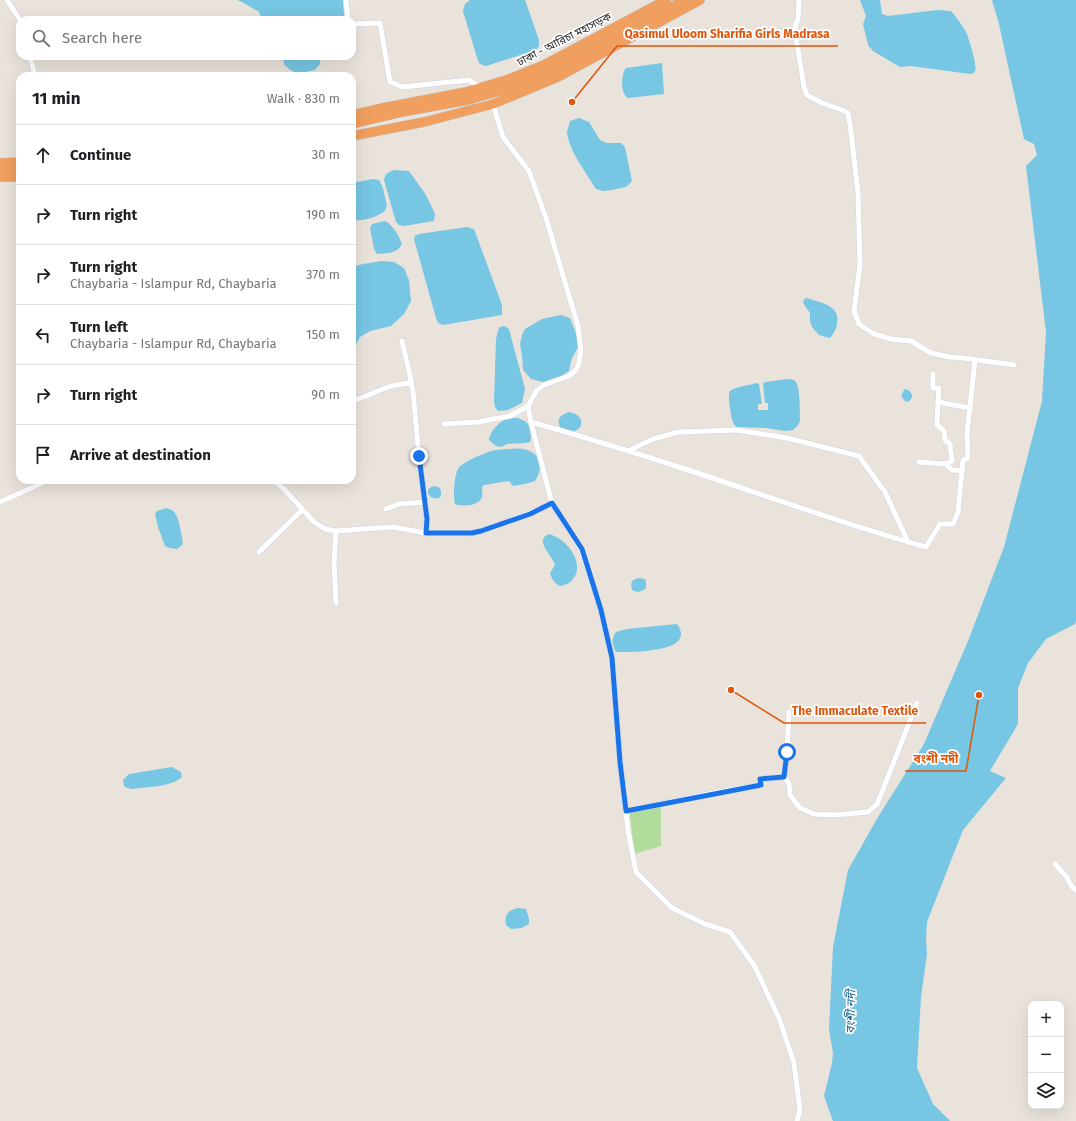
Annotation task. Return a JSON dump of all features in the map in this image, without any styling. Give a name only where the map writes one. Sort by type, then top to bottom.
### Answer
[{"type":"highway","name":"ঢাকা - আরিচা মহাসড়ক","points":[[356,115],[383,112],[482,88],[509,79],[544,65],[666,0]]},
{"type":"highway","points":[[356,122],[383,112],[436,106],[468,100],[503,90],[548,72],[684,0]]},
{"type":"highway","points":[[356,135],[424,122],[493,104],[558,77],[700,0]]},
{"type":"highway","points":[[0,163],[16,162]]},
{"type":"highway","points":[[0,170],[16,169]]},
{"type":"highway","points":[[0,177],[16,177]]},
{"type":"street","points":[[7,0],[17,16]]},
{"type":"street","points":[[346,0],[348,16]]},
{"type":"street","points":[[799,0],[798,20],[795,31],[805,91],[807,95],[848,114],[850,124],[858,192],[860,236],[860,265],[854,311],[859,324],[874,334],[891,339],[911,341],[931,353],[950,357],[1014,365]]},
{"type":"street","points":[[356,24],[380,23],[390,82],[403,87],[469,80],[482,88]]},
{"type":"street","points":[[31,60],[34,72]]},
{"type":"street","points":[[444,424],[478,422],[510,416],[528,406],[537,390],[544,385],[569,376],[576,370],[579,363],[581,350],[578,326],[546,218],[530,171],[503,137],[493,104]]},
{"type":"street","points":[[402,341],[411,383],[427,519],[426,533]]},
{"type":"street","points":[[531,422],[585,437],[926,547],[940,524],[953,524],[958,512],[963,460],[967,460],[968,452],[967,433],[974,360]]},
{"type":"street","points":[[919,462],[946,464],[952,461],[950,444],[945,440],[944,431],[937,425],[939,388],[933,388],[932,374]]},
{"type":"street","points":[[356,400],[382,389],[395,385],[411,383]]},
{"type":"street","points":[[938,402],[970,408]]},
{"type":"street","points":[[528,406],[552,503],[582,549],[601,610],[612,658],[620,762],[628,830],[636,872],[672,908],[705,924],[730,932],[754,965],[779,1018],[794,1063],[800,1110],[796,1121]]},
{"type":"street","points":[[628,451],[653,438],[679,432],[736,430],[787,438],[859,456],[886,492],[908,542]]},
{"type":"street","points":[[946,464],[952,470],[962,470]]},
{"type":"street","points":[[0,502],[40,484]]},
{"type":"street","points":[[278,484],[314,522],[325,530],[336,531],[392,527],[426,533],[472,533],[530,514],[552,503]]},
{"type":"street","points":[[386,509],[399,504],[425,502]]},
{"type":"street","points":[[258,552],[302,510]]},
{"type":"street","points":[[336,531],[334,563],[336,603]]},
{"type":"street","points":[[788,712],[787,752],[784,777],[789,783],[790,795],[800,808],[814,814],[834,815],[868,812],[877,804],[917,703]]},
{"type":"street","points":[[626,811],[761,785],[760,779],[784,777]]},
{"type":"street","points":[[1055,864],[1066,876],[1072,887],[1076,890]]},
{"type":"green space","points":[[661,807],[661,846],[634,854],[630,813]]},
{"type":"water","points":[[237,0],[343,0],[344,15],[260,16],[259,12]]},
{"type":"water","points":[[470,0],[525,0],[539,40],[539,46],[536,50],[486,66],[480,64],[463,11],[465,4]]},
{"type":"water","points":[[860,0],[880,0],[882,14],[888,16],[937,10],[951,11],[967,34],[974,59],[976,69],[975,72],[970,74],[911,66],[900,67],[873,51],[868,45],[863,24],[866,16]]},
{"type":"water","points":[[992,0],[1076,0],[1076,621],[1075,624],[1046,639],[1028,663],[1018,688],[1018,724],[990,771],[1006,778],[963,830],[927,922],[927,954],[921,997],[917,1068],[933,1104],[950,1121],[833,1121],[824,1096],[833,1053],[829,1029],[833,947],[848,870],[878,817],[924,744],[968,641],[1004,547],[1042,401],[1046,332],[1026,166],[1037,155],[1034,144],[1024,139],[999,24]]},
{"type":"water","points":[[284,60],[320,60],[320,64],[315,70],[306,72],[295,72],[284,64]]},
{"type":"water","points":[[662,63],[664,94],[628,98],[625,96],[622,84],[624,71],[626,68]]},
{"type":"water","points":[[579,118],[589,122],[600,140],[607,143],[621,143],[625,147],[632,181],[626,187],[603,191],[596,189],[571,148],[567,133],[570,121]]},
{"type":"water","points":[[395,170],[409,171],[426,195],[435,214],[434,221],[404,226],[399,225],[396,222],[384,180],[387,173]]},
{"type":"water","points":[[373,179],[379,180],[383,188],[387,206],[384,212],[369,219],[356,220],[356,182]]},
{"type":"water","points":[[385,221],[393,228],[402,244],[395,251],[377,254],[374,249],[370,228],[372,224]]},
{"type":"water","points":[[467,227],[474,229],[502,305],[502,315],[443,325],[438,323],[436,318],[414,239],[415,236],[419,234]]},
{"type":"water","points":[[382,261],[394,262],[404,268],[409,280],[411,301],[404,314],[391,326],[370,331],[360,337],[356,345],[356,266]]},
{"type":"water","points":[[807,298],[824,303],[836,313],[837,326],[830,338],[819,335],[812,327],[810,313],[803,303],[804,299]]},
{"type":"water","points":[[561,315],[570,318],[577,336],[578,347],[572,358],[569,371],[561,376],[543,382],[531,379],[523,370],[520,344],[522,335],[525,329],[542,319]]},
{"type":"water","points":[[504,326],[509,329],[525,389],[522,403],[508,410],[498,411],[494,402],[496,339],[498,330],[500,327]]},
{"type":"water","points":[[788,379],[796,382],[799,394],[800,421],[793,430],[785,431],[766,428],[737,427],[734,424],[730,406],[730,391],[743,386],[757,383],[759,384],[762,404],[758,404],[758,410],[768,410],[768,403],[765,403],[763,383]]},
{"type":"water","points":[[905,389],[912,395],[912,398],[908,402],[901,396]]},
{"type":"water","points":[[569,412],[575,414],[581,420],[578,430],[569,431],[560,427],[560,417]]},
{"type":"water","points":[[518,418],[528,424],[531,436],[530,442],[507,444],[501,447],[496,446],[489,440],[491,433],[498,424],[508,419]]},
{"type":"water","points":[[523,449],[534,453],[537,457],[540,466],[538,476],[535,481],[513,486],[509,481],[484,485],[482,487],[482,497],[478,502],[466,505],[455,504],[455,481],[460,466],[473,458],[491,451]]},
{"type":"water","points":[[435,486],[440,488],[440,498],[433,498],[428,494],[429,489]]},
{"type":"water","points":[[166,508],[174,512],[180,526],[183,544],[177,549],[165,546],[158,527],[155,514],[157,511]]},
{"type":"water","points":[[549,534],[557,537],[566,544],[573,553],[577,564],[576,574],[570,583],[565,585],[560,586],[556,584],[550,573],[555,565],[543,544],[543,540]]},
{"type":"water","points":[[639,578],[645,579],[646,588],[636,592],[632,590],[631,584],[633,580]]},
{"type":"water","points":[[677,624],[681,634],[678,641],[671,646],[647,651],[616,652],[613,639],[616,632],[627,629]]},
{"type":"water","points":[[172,767],[181,772],[182,777],[177,781],[165,785],[133,789],[124,786],[123,780],[129,774]]},
{"type":"water","points":[[518,908],[526,909],[529,924],[521,928],[511,929],[506,925],[506,916],[512,910]]},
{"type":"place","name":"Qasimul Uloom Sharifia Girls Madrasa","points":[[572,102]]},
{"type":"place","name":"The Immaculate Textile","points":[[731,690]]},
{"type":"place","name":"বংশী নদী","points":[[979,695]]},
{"type":"route","points":[[419,456],[425,496],[427,519],[426,533],[447,534],[472,533],[481,531],[530,514],[552,503],[582,549],[601,610],[612,658],[620,762],[626,811],[718,792],[761,785],[760,779],[784,777],[787,752]]}]
